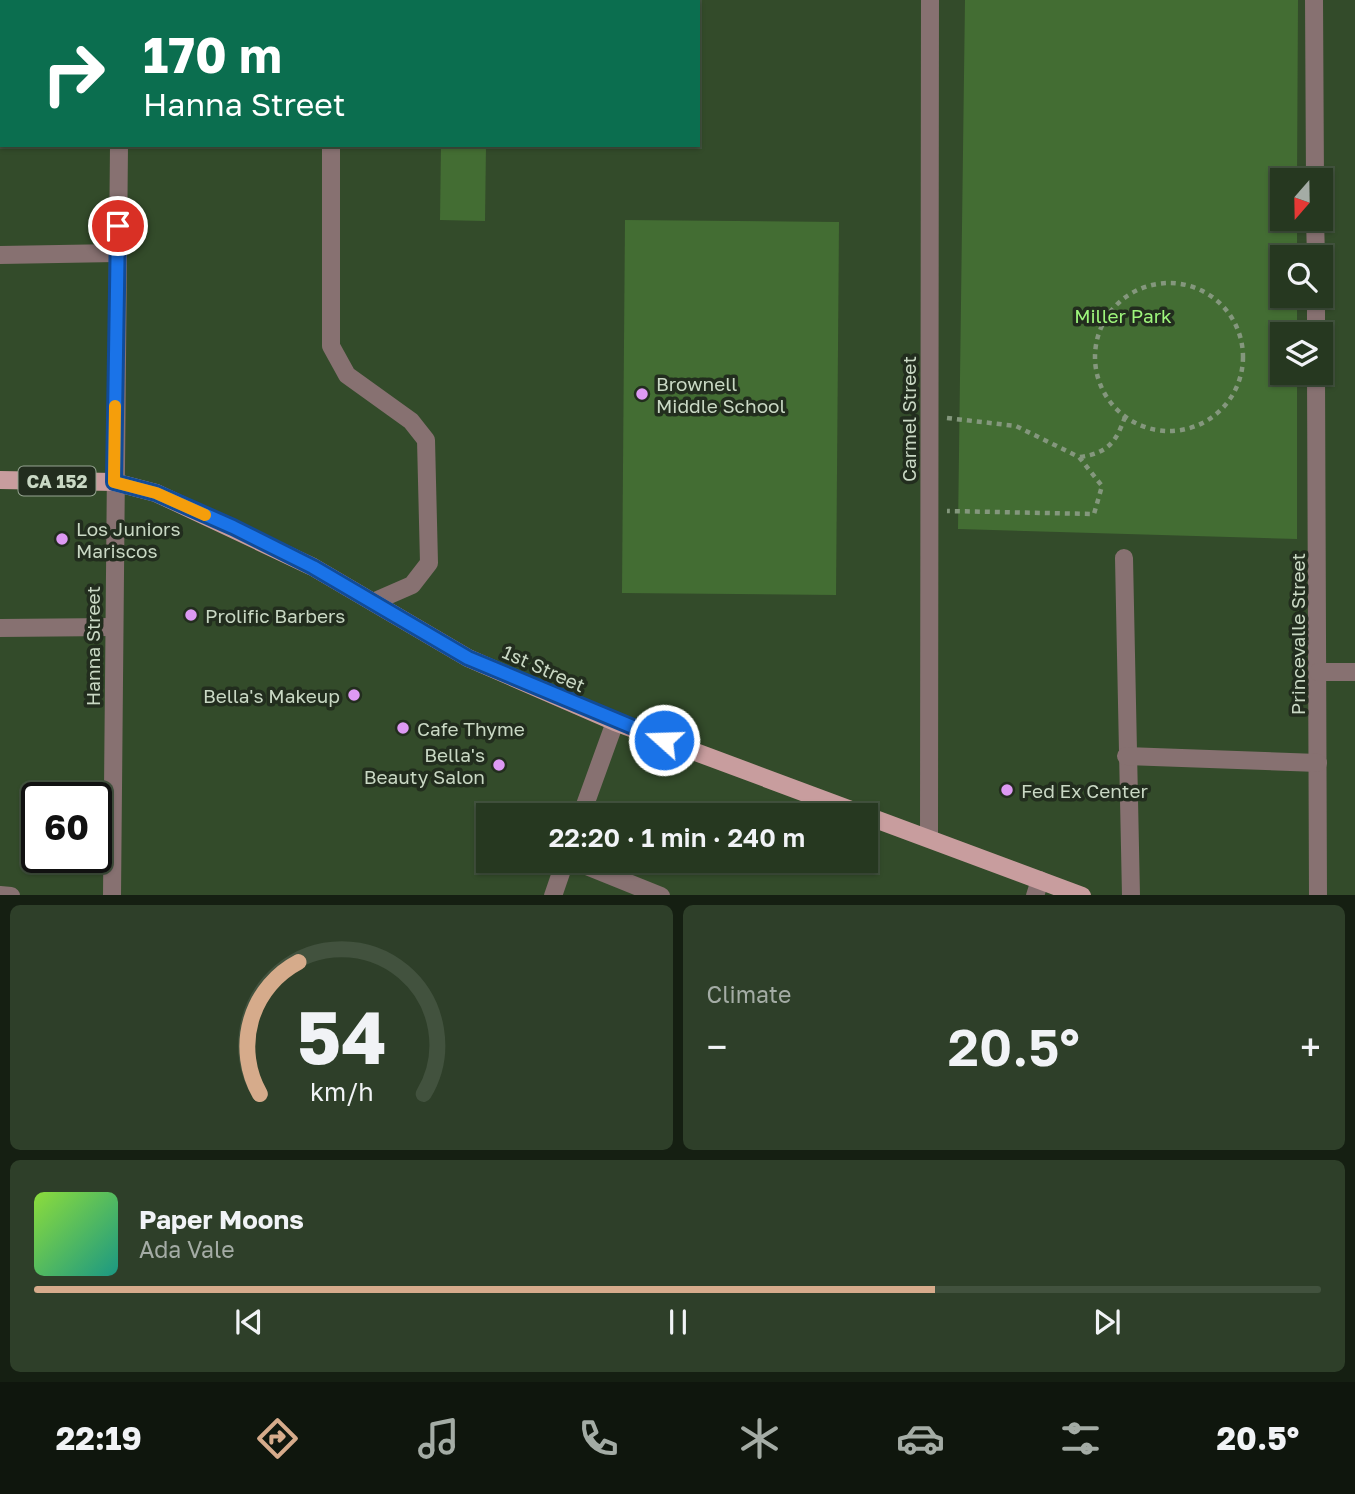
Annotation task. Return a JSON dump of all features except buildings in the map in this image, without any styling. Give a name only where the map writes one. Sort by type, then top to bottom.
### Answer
[{"type":"main road","name":"1st Street","points":[[0,480],[114,482],[156,493],[233,527],[373,601],[468,658],[615,722],[929,838],[1037,888],[1082,895]]},
{"type":"street","name":"Carmel Street","points":[[929,838],[930,0]]},
{"type":"street","points":[[1314,0],[1315,168]]},
{"type":"street","name":"Hanna Street","points":[[112,895],[119,147]]},
{"type":"street","points":[[331,147],[331,346],[347,375],[411,422],[426,440],[429,563],[412,585],[373,601]]},
{"type":"street","points":[[0,255],[117,253]]},
{"type":"street","name":"Princevalle Street","points":[[1316,385],[1318,895]]},
{"type":"street","points":[[1124,558],[1130,895]]},
{"type":"street","points":[[0,628],[113,627]]},
{"type":"street","points":[[1318,672],[1355,673]]},
{"type":"street","points":[[586,803],[615,722]]},
{"type":"street","points":[[1126,757],[1318,763]]},
{"type":"street","points":[[552,895],[560,873]]},
{"type":"street","points":[[605,873],[661,895]]},
{"type":"street","points":[[0,895],[11,895]]},
{"type":"path","points":[[1174,282],[1198,288],[1219,301],[1235,321],[1243,344],[1243,369],[1235,392],[1220,412],[1199,425],[1175,432],[1150,430],[1125,417],[1110,403],[1098,382],[1095,356],[1097,333],[1109,311],[1127,294],[1150,284],[1174,282]]},
{"type":"path","points":[[929,417],[1016,426],[1079,457],[1102,486],[1094,513],[929,511]]},
{"type":"path","points":[[1079,457],[1103,451],[1116,442],[1125,417]]},
{"type":"green space","name":"Miller Park","points":[[965,0],[1298,0],[1297,168],[1270,168],[1270,231],[1297,231],[1297,245],[1270,245],[1270,308],[1297,308],[1297,322],[1270,322],[1270,385],[1297,385],[1297,539],[958,529]]},
{"type":"green space","points":[[441,147],[486,147],[485,221],[440,220]]},
{"type":"green space","points":[[625,220],[839,222],[836,595],[622,593]]},
{"type":"slow traffic","points":[[115,406],[114,482],[156,493],[205,515]]},
{"type":"place","name":"Brownell Middle School","points":[[642,394]]},
{"type":"place","name":"Los Juniors Mariscos","points":[[62,539]]},
{"type":"place","name":"Prolific Barbers","points":[[191,615]]},
{"type":"place","name":"Bella's Makeup","points":[[354,695]]},
{"type":"place","name":"Cafe Thyme","points":[[403,728]]},
{"type":"place","name":"Bella's Beauty Salon","points":[[499,765]]},
{"type":"place","name":"Fed Ex Center","points":[[1007,790]]},
{"type":"route","points":[[118,226],[114,482],[156,493],[233,527],[313,567],[468,658],[615,722],[664,740]]}]
